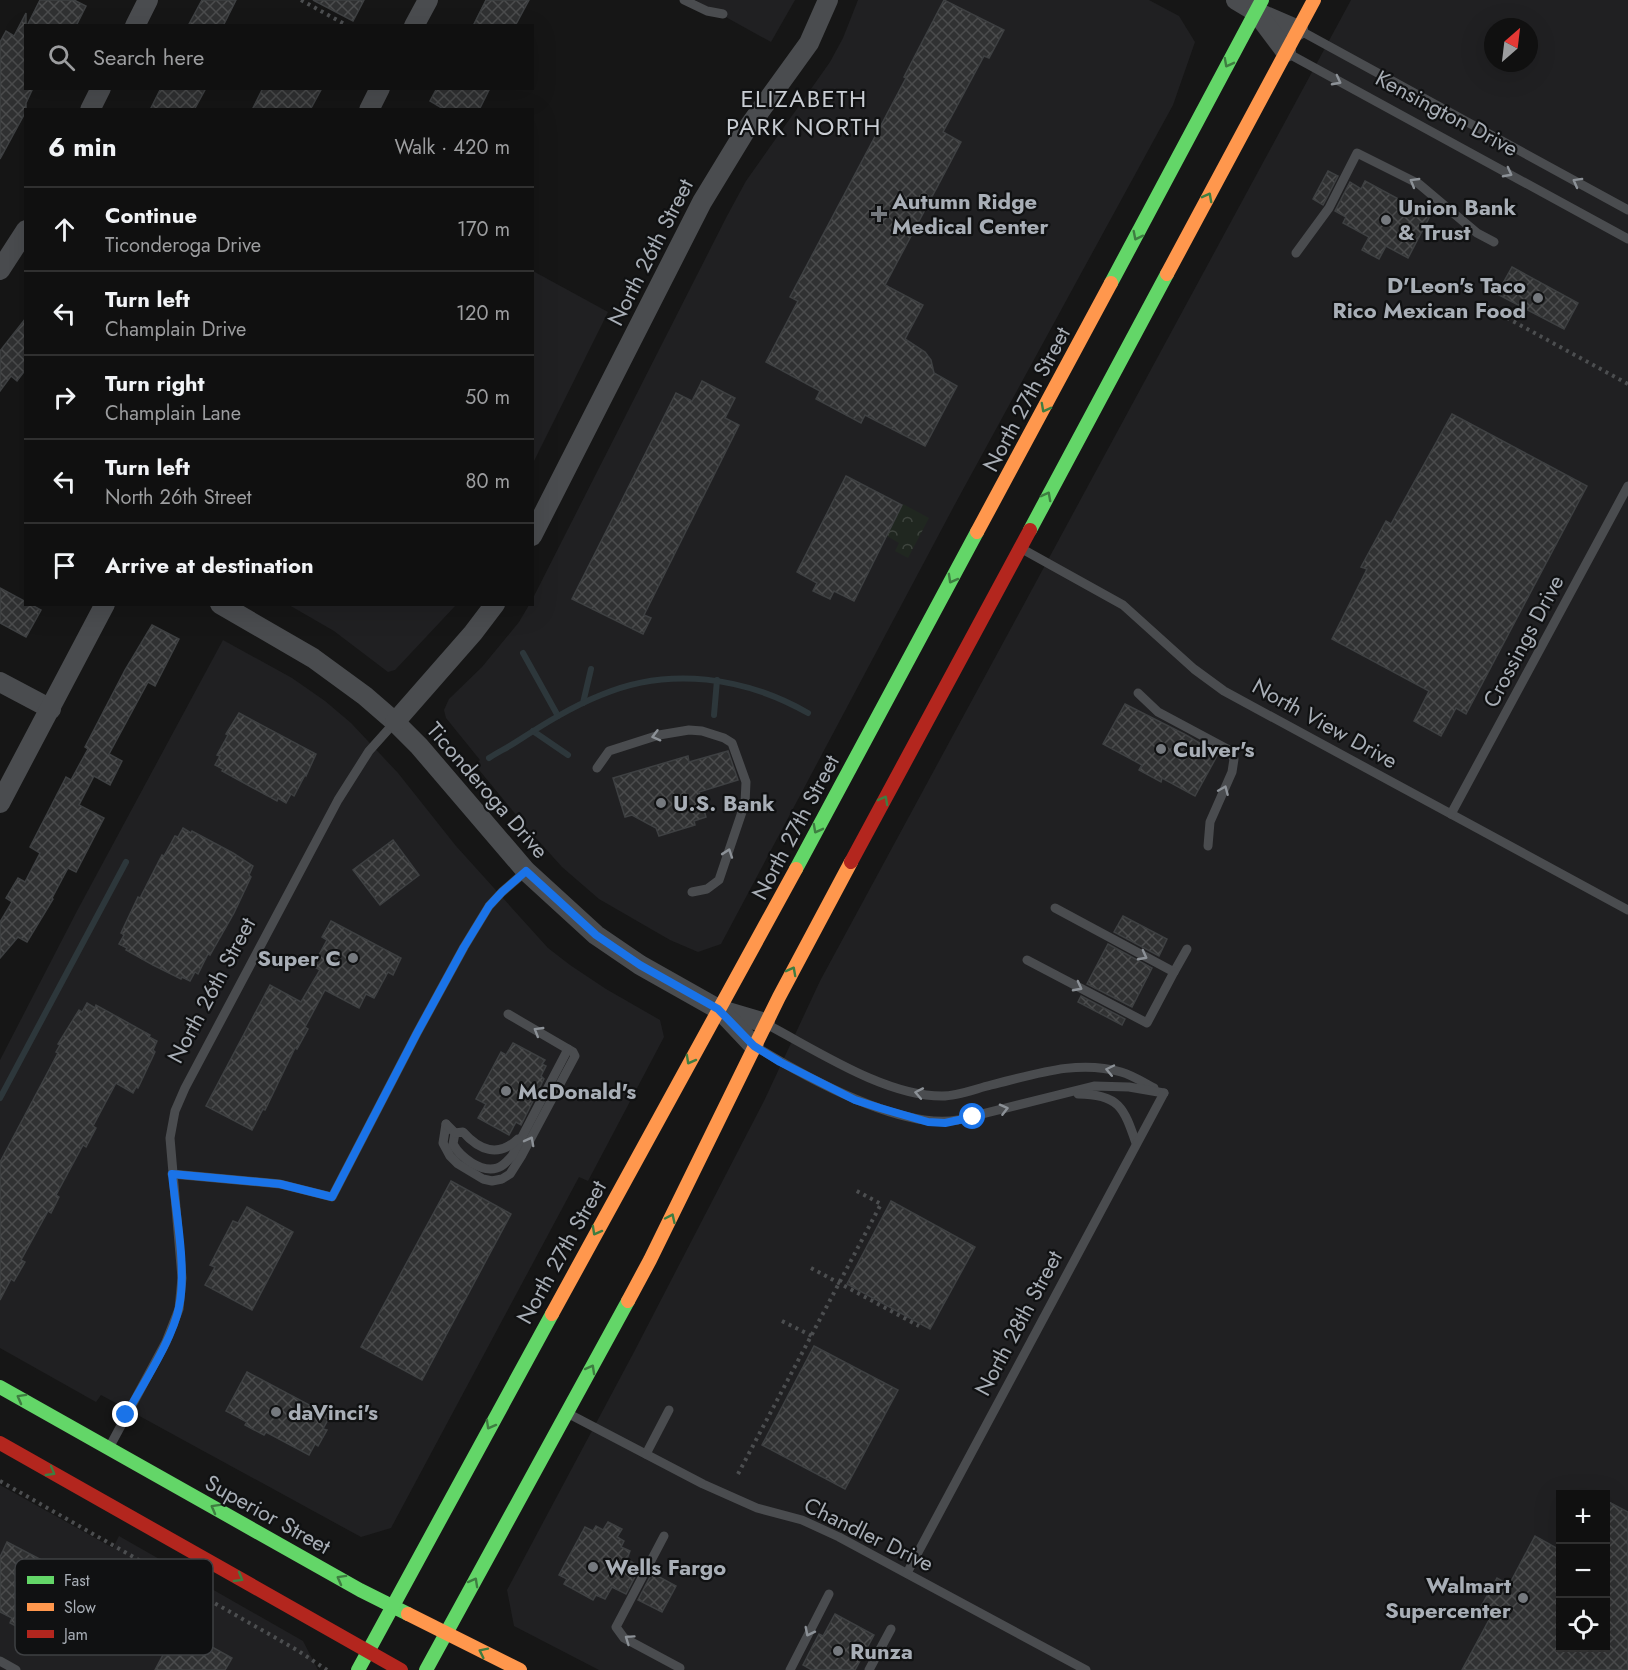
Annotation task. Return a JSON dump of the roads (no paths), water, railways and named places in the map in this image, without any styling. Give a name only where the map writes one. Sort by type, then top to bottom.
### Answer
[{"type":"main road","points":[[426,1670],[650,1260],[765,1023],[1314,0]]},
{"type":"main road","name":"North 27th Street","points":[[358,1670],[718,1009],[742,970],[1259,6]]},
{"type":"main road","name":"Superior Street","points":[[0,1387],[393,1606],[520,1670]]},
{"type":"main road","points":[[0,1443],[204,1559]]},
{"type":"main road","points":[[213,1564],[401,1670]]},
{"type":"street","points":[[136,24],[148,0]]},
{"type":"street","points":[[415,24],[428,0]]},
{"type":"street","name":"North 26th Street","points":[[534,532],[702,201],[744,133],[801,55],[817,27],[828,0]]},
{"type":"street","name":"Kensington Drive","points":[[1236,0],[1259,6],[1298,30]]},
{"type":"street","name":"Kensington Drive","points":[[1259,6],[1286,52]]},
{"type":"street","points":[[91,108],[100,90]]},
{"type":"street","points":[[370,108],[379,90]]},
{"type":"street","points":[[0,270],[24,233]]},
{"type":"street","points":[[0,803],[104,606]]},
{"type":"street","name":"Ticonderoga Drive","points":[[224,606],[305,652],[357,690],[395,722],[419,746],[526,871],[575,917],[611,946],[654,974],[718,1009],[765,1023]]},
{"type":"street","name":"North 26th Street","points":[[395,722],[473,633],[493,606]]},
{"type":"street","points":[[0,682],[51,710]]},
{"type":"street","name":"Ticonderoga Drive","points":[[718,1009],[754,1046]]},
{"type":"lane","points":[[684,0],[707,11],[723,14]]},
{"type":"lane","name":"Kensington Drive","points":[[1298,30],[1628,210]]},
{"type":"lane","name":"Kensington Drive","points":[[1286,52],[1628,239]]},
{"type":"lane","points":[[1296,253],[1329,208],[1357,153],[1419,184],[1477,233],[1494,242]]},
{"type":"lane","name":"Crossings Drive","points":[[1451,814],[1628,486]]},
{"type":"lane","name":"North View Drive","points":[[1020,547],[1123,605],[1194,669],[1224,691],[1628,910]]},
{"type":"lane","points":[[1138,693],[1158,712],[1229,750],[1234,759],[1232,772],[1210,822],[1208,846]]},
{"type":"lane","name":"North 26th Street","points":[[108,1448],[166,1342],[179,1309],[182,1278],[170,1132],[175,1110],[338,800],[369,751],[395,722]]},
{"type":"lane","points":[[597,768],[609,751],[659,735],[702,730],[732,743],[746,782],[746,803],[719,880],[707,889],[692,892]]},
{"type":"lane","points":[[172,1174],[280,1184],[332,1197],[417,1033],[469,939],[489,906],[526,871]]},
{"type":"lane","points":[[1055,908],[1174,972]]},
{"type":"lane","points":[[1027,960],[1148,1023],[1187,949]]},
{"type":"lane","points":[[455,1133],[446,1124],[443,1143],[450,1156],[458,1164],[483,1179],[492,1181],[502,1179],[510,1174],[522,1155],[575,1059],[573,1052],[508,1014]]},
{"type":"lane","name":"Ticonderoga Drive","points":[[765,1023],[863,1075],[890,1086],[926,1095],[955,1095],[1079,1066],[1100,1067],[1123,1072],[1164,1093]]},
{"type":"lane","name":"Ticonderoga Drive","points":[[754,1046],[780,1062],[855,1100],[928,1122],[945,1123],[1094,1086],[1129,1087],[1164,1093]]},
{"type":"lane","points":[[455,1133],[453,1144],[458,1153],[488,1169],[504,1164],[512,1156],[567,1049]]},
{"type":"lane","points":[[1064,1093],[1087,1094],[1114,1101],[1124,1111],[1136,1143]]},
{"type":"lane","name":"North 28th Street","points":[[907,1573],[1164,1093]]},
{"type":"lane","points":[[455,1133],[463,1132],[475,1145],[487,1149],[502,1149],[510,1146],[523,1134]]},
{"type":"lane","points":[[646,1454],[669,1410]]},
{"type":"lane","name":"Chandler Drive","points":[[567,1412],[729,1496],[757,1508],[814,1525],[1086,1670]]},
{"type":"lane","points":[[664,1536],[616,1626],[624,1638],[680,1668]]},
{"type":"lane","points":[[790,1670],[829,1594]]},
{"type":"lane","points":[[869,1670],[891,1629]]},
{"type":"lane","points":[[0,1662],[16,1670]]},
{"type":"waterway","points":[[523,653],[558,716]]},
{"type":"waterway","points":[[583,703],[591,669]]},
{"type":"waterway","points":[[489,758],[558,716],[590,700],[627,686],[653,681],[680,678],[733,684],[759,691],[808,713]]},
{"type":"waterway","points":[[714,715],[717,680]]},
{"type":"waterway","points":[[533,731],[568,755]]},
{"type":"waterway","points":[[0,1098],[126,862]]},
{"type":"place","name":"Autumn Ridge Medical Center","points":[[879,214]]},
{"type":"place","name":"Union Bank & Trust","points":[[1386,220]]},
{"type":"place","name":"D'Leon's Taco Rico Mexican Food","points":[[1538,298]]},
{"type":"place","name":"Culver's","points":[[1161,749]]},
{"type":"place","name":"U.S. Bank","points":[[661,803]]},
{"type":"place","name":"Super C","points":[[353,958]]},
{"type":"place","name":"McDonald's","points":[[506,1091]]},
{"type":"place","name":"daVinci's","points":[[276,1412]]},
{"type":"place","name":"Wells Fargo","points":[[593,1567]]},
{"type":"place","name":"Walmart Supercenter","points":[[1523,1598]]},
{"type":"place","name":"Runza","points":[[838,1651]]},
{"type":"district","name":"ELIZABETH PARK NORTH","points":[[804,113]]}]
